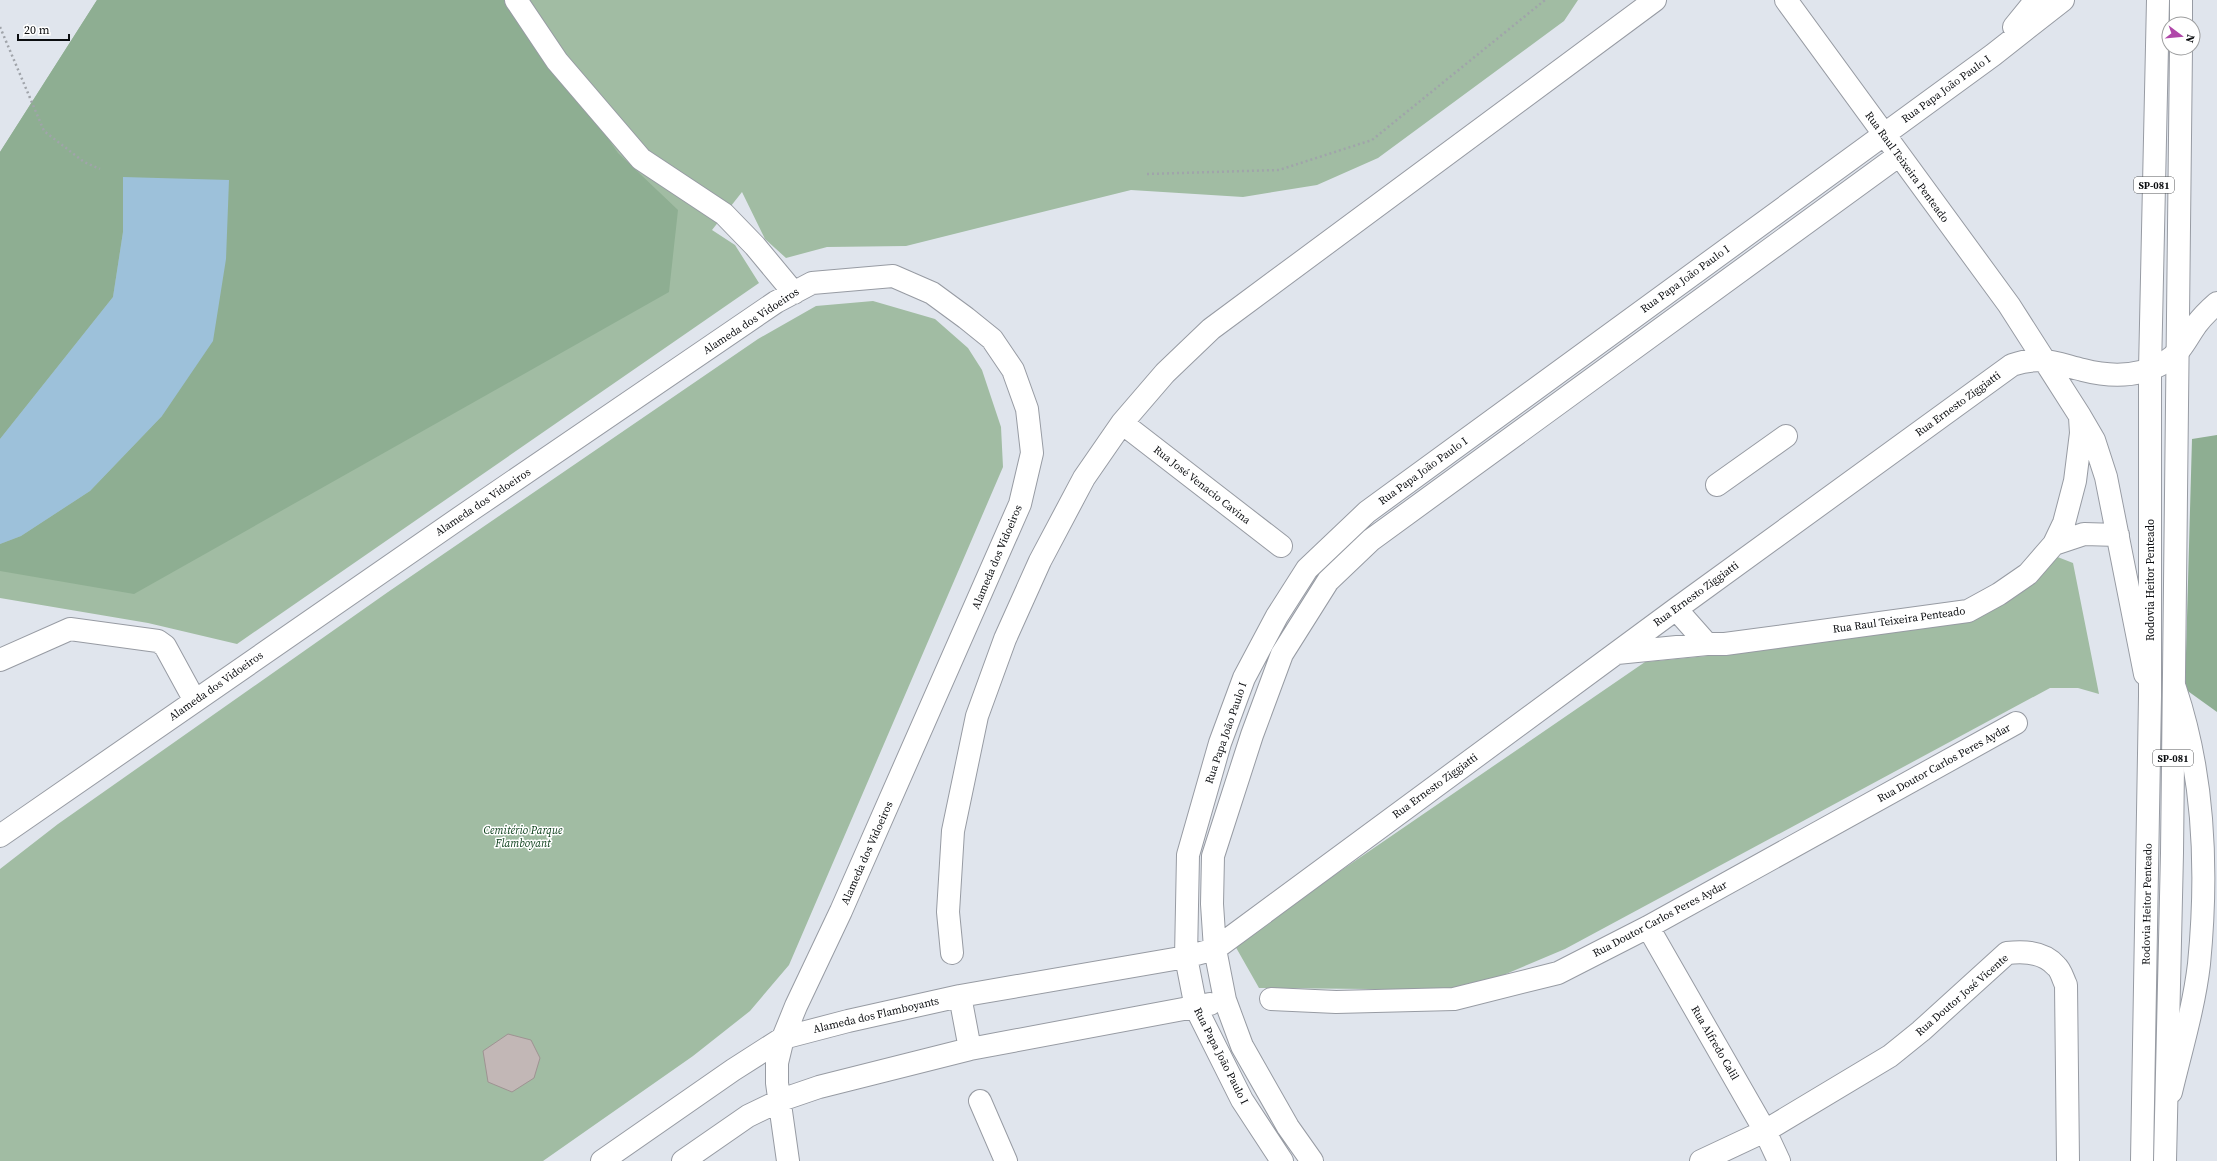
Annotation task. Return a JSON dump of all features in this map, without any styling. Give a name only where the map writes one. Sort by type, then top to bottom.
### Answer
[{"type":"street","points":[[516,0],[556,61],[641,159],[724,214],[755,246],[794,293]]},
{"type":"street","points":[[952,953],[948,912],[953,831],[977,716],[1005,639],[1040,561],[1084,478],[1122,423],[1165,373],[1211,329],[1655,0]]},
{"type":"street","name":"Rua Raul Teixeira Penteado","points":[[1786,0],[2028,333],[2094,440],[2106,477],[2150,696]]},
{"type":"street","points":[[1992,55],[2036,0]]},
{"type":"street","name":"Rua Papa João Paulo I","points":[[1282,1161],[1242,1100],[1196,1008],[1186,956],[1188,855],[1220,743],[1244,678],[1277,616],[1307,570],[1367,512],[1992,55],[2063,0]]},
{"type":"street","name":"Rodovia Heitor Penteado","points":[[2142,1161],[2150,696],[2150,370],[2158,0]]},
{"type":"street","points":[[2181,0],[2181,16]]},
{"type":"street","name":"SP-081","points":[[2165,1161],[2174,683],[2180,56]]},
{"type":"street","points":[[1312,1161],[1288,1127],[1242,1046],[1225,1000],[1215,949],[1212,904],[1213,856],[1252,735],[1282,654],[1328,581],[1371,540],[1898,156]]},
{"type":"street","name":"Alameda dos Vidoeiros","points":[[0,836],[195,700],[776,302],[812,283],[892,276],[932,293],[992,339],[1013,370],[1027,409],[1032,453],[1020,504],[842,911],[783,1038],[777,1063],[777,1083],[781,1100],[788,1161]]},
{"type":"street","name":"Rua Ernesto Ziggiatti","points":[[1186,956],[1215,949],[1676,609],[2012,365],[2027,359],[2044,360],[2103,374],[2127,374],[2150,370],[2177,354],[2195,326],[2217,303]]},
{"type":"street","name":"Rua Raul Teixeira Penteado","points":[[1616,653],[1707,644],[1726,644],[1968,611],[2028,574],[2054,544],[2064,523],[2075,481],[2081,433],[2080,416]]},
{"type":"street","name":"Rua José Venacio Cavina","points":[[1122,423],[1281,546]]},
{"type":"street","points":[[1717,485],[1786,436]]},
{"type":"street","points":[[2054,544],[2084,534],[2118,535]]},
{"type":"street","points":[[1676,609],[1707,644]]},
{"type":"street","points":[[0,660],[70,629],[158,641],[165,646],[195,700]]},
{"type":"street","points":[[2166,1110],[2189,1019],[2199,965],[2204,876],[2201,815],[2195,762],[2185,718],[2174,683]]},
{"type":"street","name":"Rua Doutor Carlos Peres Aydar","points":[[1271,999],[1336,1002],[1454,1000],[1558,973],[1648,926],[2016,723]]},
{"type":"street","name":"Rua Alfredo Calil","points":[[1648,926],[1765,1131],[1779,1161]]},
{"type":"street","name":"Rua Doutor José Vicente","points":[[1701,1161],[1765,1131],[1890,1056],[1921,1031],[2007,953],[2023,951],[2040,955],[2056,966],[2066,985],[2068,1161]]},
{"type":"street","name":"Alameda dos Flamboyants","points":[[602,1161],[745,1062],[783,1038],[848,1021],[960,996],[1186,956]]},
{"type":"street","points":[[960,996],[970,1049]]},
{"type":"street","points":[[683,1161],[748,1116],[781,1100],[819,1087],[970,1049],[1196,1008],[1225,1000]]},
{"type":"street","points":[[980,1101],[1006,1161]]},
{"type":"path","points":[[1147,174],[1279,170],[1372,140],[1545,0]]},
{"type":"path","points":[[0,27],[44,131],[84,162],[100,169]]},
{"type":"green space","points":[[97,0],[1578,0],[1564,21],[1378,158],[1317,185],[1243,197],[1131,190],[906,246],[827,247],[786,258],[765,239],[742,192],[712,230],[735,245],[759,283],[237,644],[148,623],[0,598],[0,152]]},
{"type":"green space","points":[[97,0],[514,0],[618,153],[678,210],[669,292],[134,594],[0,571],[0,544],[21,536],[90,491],[162,416],[123,177],[123,232],[113,297],[0,439],[0,152]]},
{"type":"green space","name":"Cemitério Parque Flamboyant","points":[[873,301],[935,319],[968,348],[982,370],[1001,427],[1003,467],[789,965],[750,1011],[693,1056],[543,1161],[0,1161],[0,869],[58,824],[388,592],[758,339],[816,306]]},
{"type":"green space","points":[[2217,435],[2217,712],[2185,689],[2192,439]]},
{"type":"green space","points":[[2055,556],[2073,563],[2099,694],[2078,688],[2050,688],[1565,949],[1468,990],[1259,988],[1234,944],[1645,662],[1717,655],[1967,616]]},
{"type":"water","points":[[123,177],[229,180],[226,259],[213,341],[162,416],[90,491],[21,536],[0,544],[0,439],[113,297],[123,232]]},
{"type":"building","points":[[508,1034],[531,1040],[540,1058],[534,1078],[512,1092],[488,1082],[483,1051]]}]
